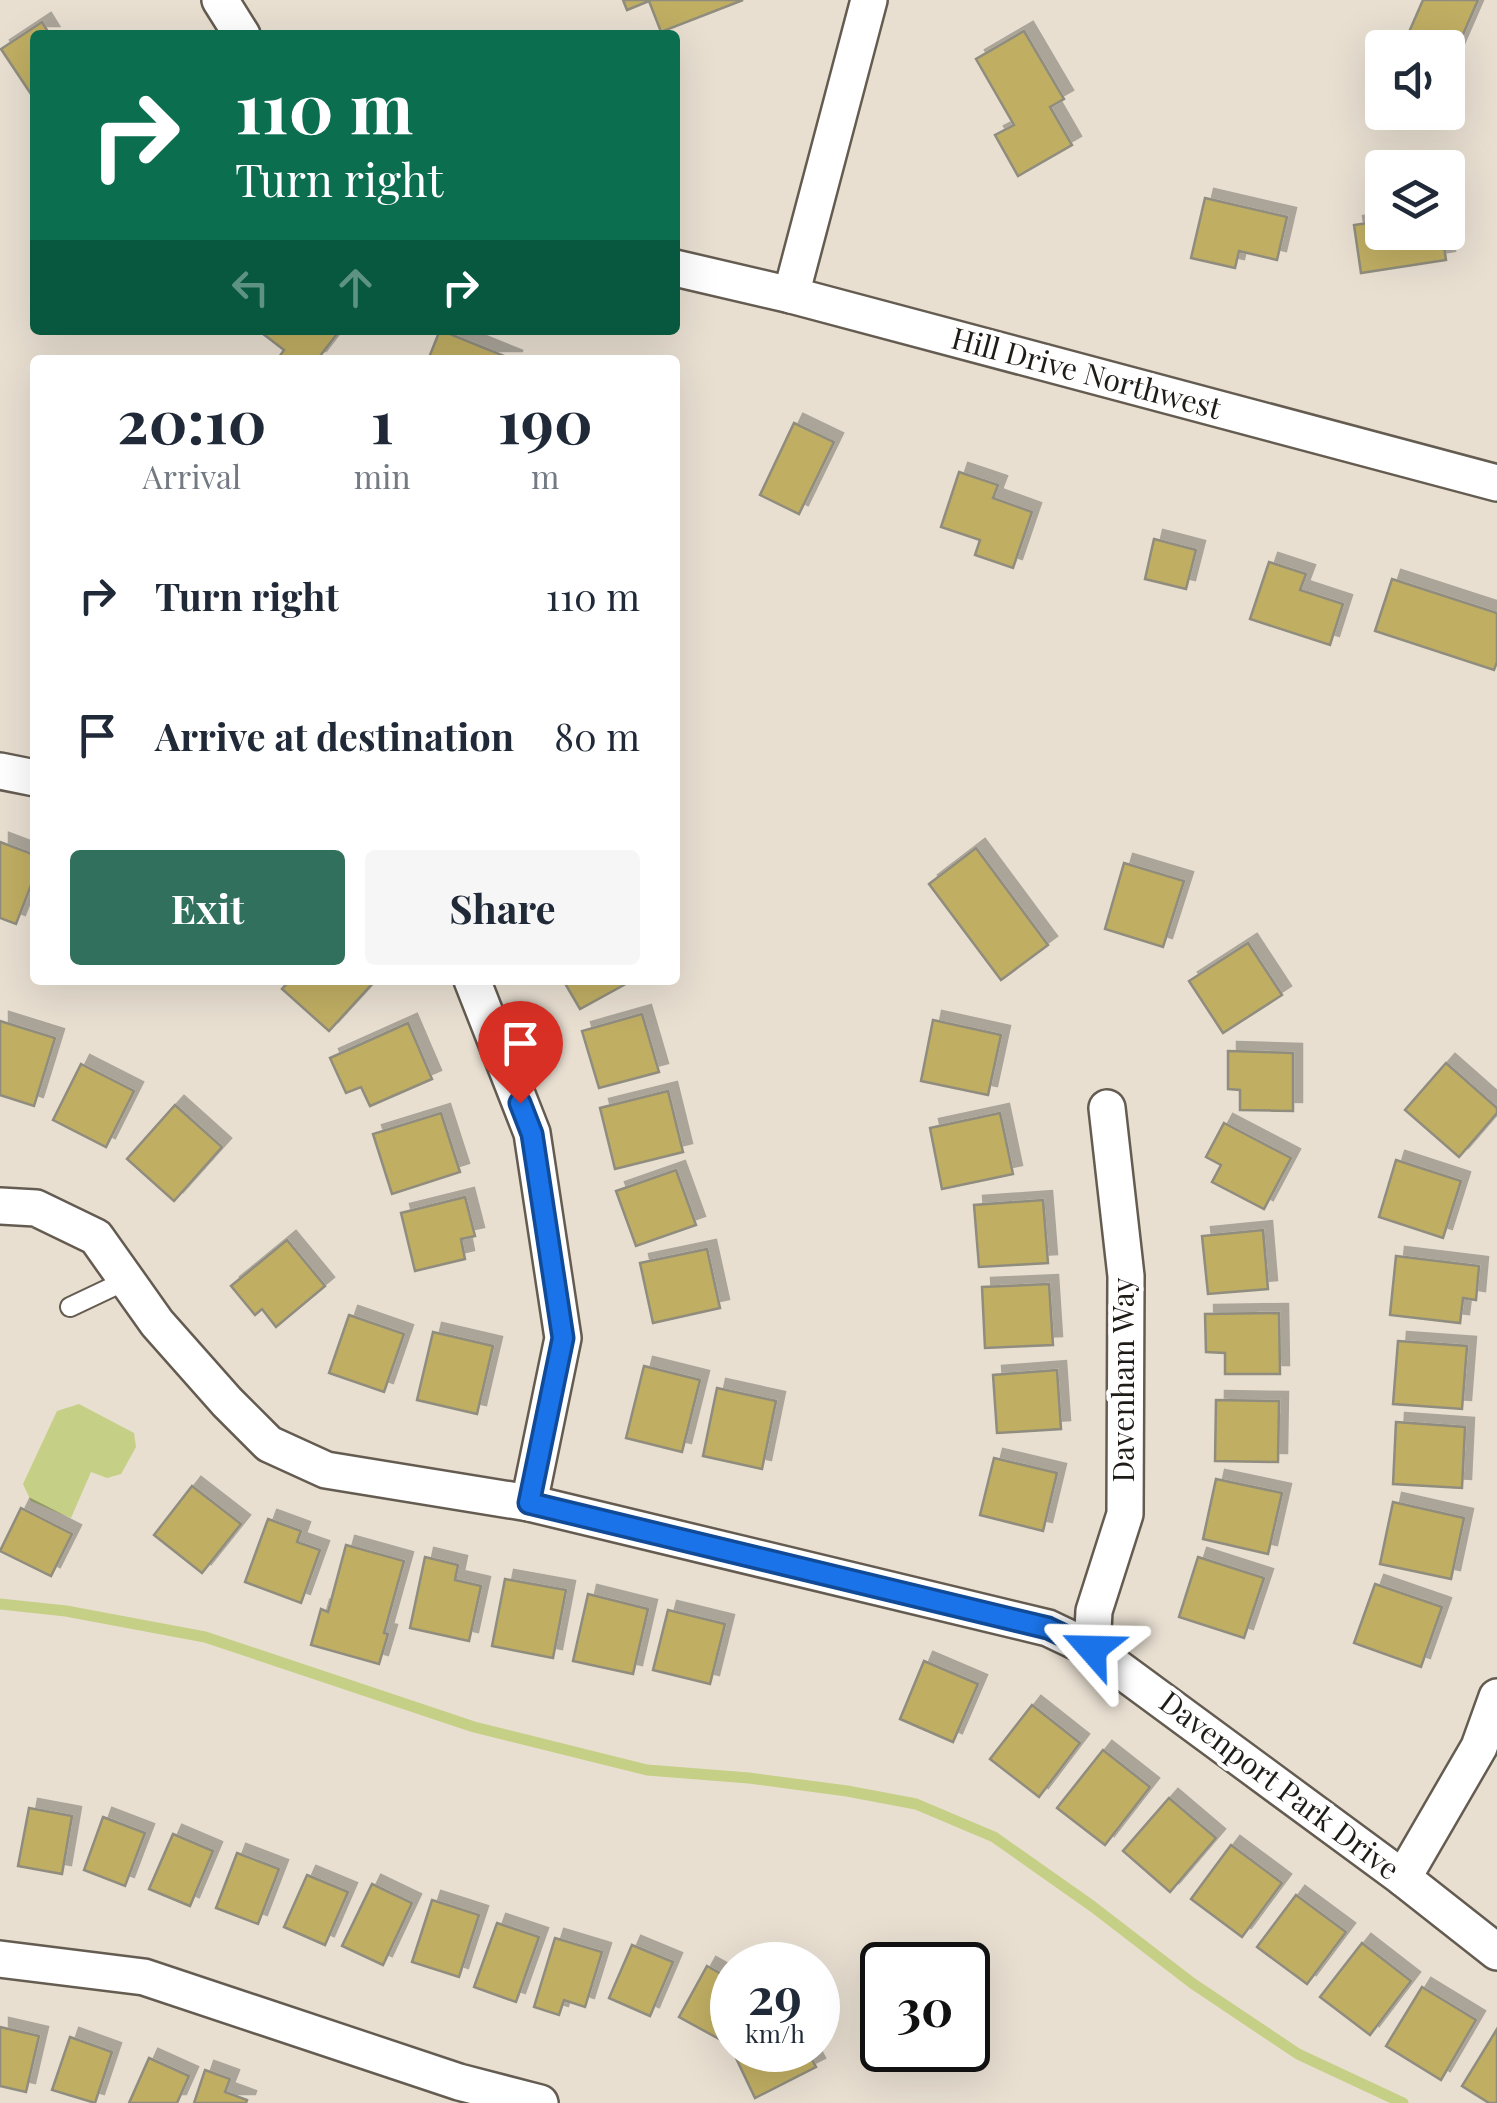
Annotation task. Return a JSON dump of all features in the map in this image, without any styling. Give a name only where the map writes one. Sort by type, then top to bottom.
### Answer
[{"type":"street","points":[[220,0],[239,30]]},
{"type":"street","points":[[792,295],[868,0]]},
{"type":"street","name":"Hill Drive Northwest","points":[[680,269],[792,295],[1497,483]]},
{"type":"street","points":[[0,771],[30,777]]},
{"type":"street","points":[[474,985],[532,1134],[563,1338],[529,1503]]},
{"type":"street","name":"Davenham Way","points":[[1092,1649],[1094,1611],[1124,1514],[1126,1276],[1107,1108]]},
{"type":"street","name":"Davenport Park Drive","points":[[0,1206],[36,1208],[96,1238],[158,1323],[269,1444],[326,1470],[529,1503],[1048,1628],[1092,1649],[1497,1952]]},
{"type":"street","points":[[1402,1878],[1479,1747],[1497,1698]]},
{"type":"street","points":[[0,1959],[144,1977],[459,2082],[540,2103]]},
{"type":"lane","points":[[70,1307],[127,1280]]},
{"type":"shaded area","points":[[79,1404],[134,1433],[136,1447],[121,1474],[107,1478],[91,1472],[71,1518],[31,1501],[23,1484],[57,1411]]},
{"type":"building","points":[[623,0],[743,0],[666,30],[660,30],[649,1],[627,10]]},
{"type":"building","points":[[1423,0],[1478,0],[1465,30],[1410,30]]},
{"type":"building","points":[[42,22],[47,30],[30,30],[30,92],[1,49]]},
{"type":"building","points":[[1024,31],[1064,99],[1050,107],[1072,145],[1018,176],[995,135],[1014,125],[976,59]]},
{"type":"building","points":[[1205,198],[1287,217],[1277,260],[1239,251],[1235,268],[1191,258]]},
{"type":"building","points":[[1365,223],[1365,250],[1445,250],[1446,260],[1361,273],[1354,225]]},
{"type":"building","points":[[264,335],[336,335],[321,355],[280,355],[284,350]]},
{"type":"building","points":[[438,335],[452,335],[502,355],[430,355]]},
{"type":"building","points":[[794,423],[834,442],[799,514],[760,495]]},
{"type":"building","points":[[959,472],[998,485],[993,498],[1032,512],[1013,568],[975,555],[980,540],[941,527]]},
{"type":"building","points":[[1154,539],[1196,550],[1186,589],[1145,579]]},
{"type":"building","points":[[1269,562],[1306,574],[1300,590],[1343,604],[1330,645],[1250,619]]},
{"type":"building","points":[[1392,579],[1497,613],[1494,670],[1375,631]]},
{"type":"building","points":[[0,842],[30,853],[30,888],[16,924],[0,918]]},
{"type":"building","points":[[976,848],[1048,945],[1001,980],[929,884]]},
{"type":"building","points":[[1124,863],[1184,881],[1163,947],[1105,929]]},
{"type":"building","points":[[1248,943],[1282,995],[1223,1033],[1189,981]]},
{"type":"building","points":[[286,985],[371,985],[329,1031],[282,989]]},
{"type":"building","points":[[566,985],[624,985],[580,1009]]},
{"type":"building","points":[[642,1014],[659,1072],[599,1088],[582,1031]]},
{"type":"building","points":[[933,1020],[1001,1035],[988,1095],[921,1081]]},
{"type":"building","points":[[0,1021],[55,1038],[34,1106],[0,1095]]},
{"type":"building","points":[[408,1023],[432,1079],[370,1106],[361,1087],[346,1093],[330,1058]]},
{"type":"building","points":[[1228,1051],[1293,1053],[1293,1111],[1240,1110],[1240,1090],[1228,1089]]},
{"type":"building","points":[[1446,1063],[1497,1108],[1497,1113],[1459,1157],[1405,1110]]},
{"type":"building","points":[[81,1064],[134,1091],[106,1147],[53,1120]]},
{"type":"building","points":[[668,1091],[683,1152],[615,1169],[600,1108]]},
{"type":"building","points":[[175,1105],[222,1147],[174,1201],[127,1159]]},
{"type":"building","points":[[441,1113],[460,1172],[392,1194],[373,1134]]},
{"type":"building","points":[[1000,1113],[1013,1174],[942,1189],[930,1128]]},
{"type":"building","points":[[1224,1123],[1291,1158],[1264,1209],[1212,1182],[1221,1165],[1206,1157]]},
{"type":"building","points":[[1396,1160],[1461,1181],[1443,1238],[1379,1217]]},
{"type":"building","points":[[676,1170],[696,1225],[636,1246],[616,1191]]},
{"type":"building","points":[[465,1197],[475,1236],[461,1239],[465,1259],[415,1271],[401,1213]]},
{"type":"building","points":[[1043,1200],[1048,1263],[979,1267],[974,1205]]},
{"type":"building","points":[[1263,1230],[1268,1289],[1208,1294],[1202,1236]]},
{"type":"building","points":[[287,1240],[325,1286],[276,1327],[262,1309],[255,1315],[231,1286]]},
{"type":"building","points":[[707,1249],[720,1308],[653,1323],[640,1263]]},
{"type":"building","points":[[1396,1256],[1479,1266],[1476,1300],[1463,1298],[1460,1323],[1390,1315]]},
{"type":"building","points":[[1049,1284],[1053,1345],[985,1348],[982,1287]]},
{"type":"building","points":[[1279,1313],[1280,1374],[1225,1374],[1225,1353],[1206,1352],[1205,1314]]},
{"type":"building","points":[[349,1315],[404,1334],[384,1392],[329,1373]]},
{"type":"building","points":[[433,1332],[493,1346],[477,1414],[417,1400]]},
{"type":"building","points":[[1398,1341],[1467,1346],[1462,1409],[1393,1404]]},
{"type":"building","points":[[644,1366],[700,1380],[682,1452],[626,1438]]},
{"type":"building","points":[[1057,1370],[1061,1429],[997,1433],[993,1375]]},
{"type":"building","points":[[717,1388],[776,1401],[762,1469],[703,1456]]},
{"type":"building","points":[[1216,1400],[1279,1401],[1278,1462],[1215,1461]]},
{"type":"building","points":[[1396,1422],[1465,1427],[1462,1488],[1393,1484]]},
{"type":"building","points":[[994,1458],[1057,1473],[1043,1531],[980,1515]]},
{"type":"building","points":[[1216,1479],[1282,1493],[1268,1554],[1203,1539]]},
{"type":"building","points":[[192,1486],[241,1524],[202,1573],[154,1535]]},
{"type":"building","points":[[1393,1502],[1464,1518],[1451,1579],[1380,1564]]},
{"type":"building","points":[[21,1508],[72,1534],[51,1576],[0,1551]]},
{"type":"building","points":[[268,1519],[301,1531],[297,1542],[320,1550],[301,1603],[245,1582]]},
{"type":"building","points":[[346,1545],[404,1561],[379,1664],[311,1645],[321,1609],[328,1612]]},
{"type":"building","points":[[425,1557],[458,1565],[455,1580],[481,1586],[469,1641],[410,1628]]},
{"type":"building","points":[[1198,1557],[1264,1578],[1244,1638],[1179,1617]]},
{"type":"building","points":[[505,1579],[566,1590],[553,1658],[492,1646]]},
{"type":"building","points":[[1375,1584],[1442,1607],[1421,1667],[1354,1643]]},
{"type":"building","points":[[588,1594],[648,1609],[633,1674],[573,1661]]},
{"type":"building","points":[[668,1610],[725,1624],[710,1684],[653,1670]]},
{"type":"building","points":[[924,1661],[978,1684],[953,1742],[900,1719]]},
{"type":"building","points":[[1032,1705],[1080,1743],[1039,1797],[990,1759]]},
{"type":"building","points":[[1103,1750],[1150,1787],[1105,1845],[1057,1808]]},
{"type":"building","points":[[1169,1798],[1216,1838],[1170,1892],[1123,1851]]},
{"type":"building","points":[[29,1808],[72,1816],[62,1874],[18,1866]]},
{"type":"building","points":[[103,1817],[145,1833],[125,1886],[84,1870]]},
{"type":"building","points":[[173,1834],[213,1851],[190,1906],[149,1889]]},
{"type":"building","points":[[1231,1845],[1282,1883],[1242,1937],[1191,1899]]},
{"type":"building","points":[[237,1853],[279,1869],[258,1924],[216,1908]]},
{"type":"building","points":[[307,1875],[348,1892],[325,1945],[284,1927]]},
{"type":"building","points":[[372,1884],[412,1903],[383,1965],[342,1946]]},
{"type":"building","points":[[1296,1895],[1346,1932],[1307,1984],[1257,1947]]},
{"type":"building","points":[[432,1900],[479,1915],[459,1977],[412,1962]]},
{"type":"building","points":[[497,1923],[539,1937],[516,2002],[474,1987]]},
{"type":"building","points":[[555,1938],[602,1952],[585,2007],[564,2000],[559,2015],[534,2007]]},
{"type":"building","points":[[1362,1943],[1411,1981],[1370,2035],[1320,1997]]},
{"type":"building","points":[[632,1945],[673,1962],[650,2016],[609,1998]]},
{"type":"building","points":[[707,1966],[710,1968],[710,2034],[679,2017]]},
{"type":"building","points":[[1422,1987],[1476,2020],[1441,2080],[1386,2046]]},
{"type":"building","points":[[0,2027],[39,2036],[26,2092],[0,2086]]},
{"type":"building","points":[[1497,2029],[1497,2103],[1489,2103],[1462,2086]]},
{"type":"building","points":[[70,2037],[112,2052],[95,2103],[52,2090]]},
{"type":"building","points":[[149,2058],[189,2076],[177,2103],[129,2103]]},
{"type":"building","points":[[205,2070],[230,2079],[225,2092],[247,2100],[246,2103],[194,2103]]},
{"type":"building","points":[[743,2072],[806,2072],[755,2098]]},
{"type":"waterway","points":[[0,1604],[66,1611],[205,1637],[474,1727],[647,1770],[749,1778],[916,1804],[994,1837],[1192,1983],[1298,2054],[1403,2103]]},
{"type":"route","points":[[520,1103],[532,1134],[563,1338],[529,1503],[1048,1628],[1092,1649]]}]
